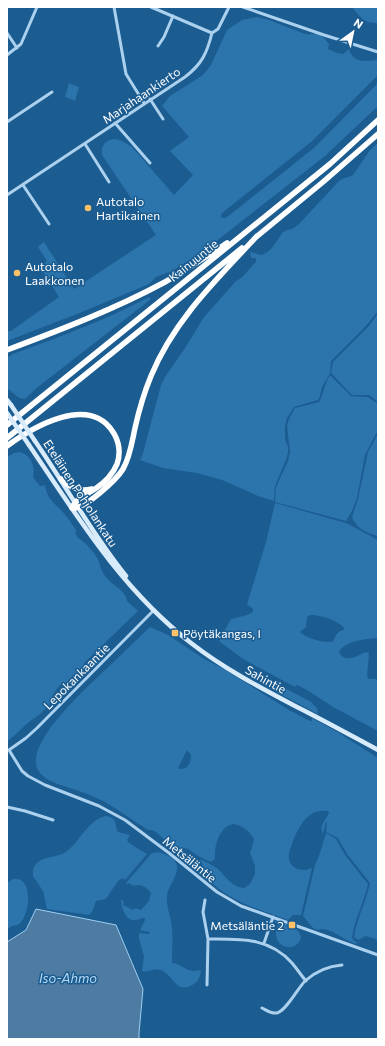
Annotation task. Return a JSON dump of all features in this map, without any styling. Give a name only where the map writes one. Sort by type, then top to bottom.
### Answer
[{"type":"highway","name":"Kainuuntie","points":[[7,425],[330,164],[378,120]]},
{"type":"highway","name":"Kainuuntie","points":[[7,438],[323,182],[378,134]]},
{"type":"highway","points":[[7,350],[144,292],[184,271],[253,226]]},
{"type":"highway","points":[[7,446],[35,429],[64,417],[82,414],[101,419],[116,436],[119,456],[114,470],[96,488],[75,502],[72,508],[79,508],[109,485],[123,469],[128,458],[140,408],[150,377],[163,351],[192,306],[257,236]]},
{"type":"highway","points":[[60,479],[74,489],[88,490],[96,488]]},
{"type":"street","points":[[7,55],[21,44],[36,7]]},
{"type":"street","points":[[114,7],[126,74],[144,103]]},
{"type":"street","points":[[151,7],[212,33],[218,29],[229,7]]},
{"type":"street","points":[[243,7],[378,52]]},
{"type":"street","points":[[158,46],[164,37],[173,16]]},
{"type":"street","points":[[7,33],[17,48]]},
{"type":"street","name":"Marjahaankierto","points":[[7,195],[185,77],[196,67],[207,52],[212,33]]},
{"type":"street","points":[[7,122],[52,92]]},
{"type":"street","points":[[150,99],[163,119]]},
{"type":"street","points":[[115,123],[150,163]]},
{"type":"street","points":[[85,144],[109,182]]},
{"type":"street","points":[[23,185],[49,224]]},
{"type":"street","name":"Eteläinen Pohjolankatu","points":[[7,400],[79,508],[93,532],[140,596]]},
{"type":"street","name":"Eteläinen Pohjolankatu","points":[[7,413],[111,563],[154,610]]},
{"type":"street","name":"Sahintie","points":[[154,610],[192,644],[247,681],[378,750]]},
{"type":"street","name":"Lepokankaantie","points":[[8,750],[26,738],[37,728],[154,610]]},
{"type":"street","name":"Metsäläntie","points":[[8,750],[22,771],[34,780],[88,801],[111,812],[148,836],[217,892],[241,906],[378,955]]},
{"type":"street","points":[[7,807],[53,820]]},
{"type":"street","points":[[205,900],[203,912],[208,939],[207,985]]},
{"type":"street","points":[[264,943],[273,917]]},
{"type":"street","points":[[208,939],[245,939],[264,943],[279,951],[292,963],[306,981]]},
{"type":"street","points":[[262,1008],[272,1013],[278,1013],[306,981],[330,966],[342,965]]},
{"type":"shaded area","points":[[352,7],[378,7],[378,23],[366,21],[360,17]]},
{"type":"shaded area","points":[[257,17],[305,34],[319,35],[329,44],[328,49],[337,53],[343,54],[349,49],[351,54],[357,59],[364,61],[378,60],[378,75],[311,142],[222,213],[222,218],[226,218],[315,147],[378,83],[378,106],[325,156],[205,250],[172,271],[156,277],[149,284],[7,341],[7,331],[11,331],[59,297],[40,267],[47,261],[38,247],[44,242],[74,289],[156,235],[102,155],[102,147],[108,140],[115,139],[132,147],[174,195],[193,175],[170,151],[189,137],[162,106],[170,96],[203,75],[211,65],[227,30],[242,20]]},
{"type":"shaded area","points":[[69,83],[79,87],[75,101],[65,97]]},
{"type":"shaded area","points":[[378,143],[378,311],[365,327],[331,361],[330,373],[322,387],[318,400],[294,407],[287,418],[285,426],[285,439],[288,452],[275,486],[274,501],[258,496],[222,480],[197,473],[163,468],[140,460],[161,385],[165,377],[204,317],[236,281],[239,280],[256,262],[256,258],[251,258],[250,252],[261,255],[272,248],[283,232],[292,229],[299,224],[338,182],[353,175],[370,150]]},
{"type":"shaded area","points":[[149,297],[151,299],[38,387],[25,399],[19,398],[7,388],[7,358],[13,354],[99,321]]},
{"type":"shaded area","points":[[378,314],[378,402],[369,395],[352,395],[331,373],[333,362],[367,328]]},
{"type":"shaded area","points":[[330,375],[351,396],[368,397],[378,404],[378,430],[365,455],[357,498],[346,521],[275,502],[276,487],[288,461],[290,452],[287,426],[289,419],[295,408],[319,402]]},
{"type":"shaded area","points":[[378,434],[378,536],[362,530],[352,517],[358,499],[368,452]]},
{"type":"shaded area","points":[[20,452],[30,459],[34,469],[33,477],[40,486],[45,485],[50,499],[69,520],[76,530],[77,537],[86,544],[95,555],[105,576],[122,591],[127,601],[138,611],[84,663],[85,669],[72,683],[64,683],[59,686],[54,693],[50,704],[7,742],[7,457],[14,453]]},
{"type":"shaded area","points":[[275,503],[346,523],[378,540],[378,638],[351,643],[342,648],[339,652],[344,658],[355,657],[366,652],[369,653],[367,676],[369,679],[376,679],[378,682],[378,731],[333,707],[307,690],[297,685],[295,687],[243,659],[219,641],[231,619],[253,612],[253,609],[247,604],[266,542]],"holes":[[[314,615],[339,623],[345,629],[338,633],[331,642],[317,640],[302,634],[300,632],[306,627],[307,617]]]},
{"type":"shaded area","points":[[150,627],[168,635],[204,659],[224,669],[289,710],[310,721],[312,721],[312,718],[378,758],[378,940],[366,936],[358,940],[354,937],[370,883],[347,854],[338,838],[326,832],[327,822],[323,834],[321,828],[329,813],[328,811],[315,812],[305,819],[293,841],[289,854],[290,863],[292,866],[302,870],[312,868],[301,915],[293,915],[288,920],[233,898],[214,885],[206,875],[200,859],[218,869],[236,886],[244,888],[250,884],[255,874],[255,866],[250,853],[254,840],[251,834],[243,827],[233,824],[224,829],[218,838],[215,848],[215,859],[211,862],[188,849],[175,849],[156,832],[148,830],[105,802],[86,793],[54,782],[41,774],[36,763],[38,749],[46,734],[72,703]],"holes":[[[187,750],[191,755],[190,763],[186,768],[178,768]]]},
{"type":"shaded area","points":[[255,672],[311,702],[317,708],[318,714],[261,684],[255,677]]},
{"type":"shaded area","points":[[106,816],[113,819],[118,832],[130,835],[127,840],[129,843],[147,854],[125,880],[123,878],[118,881],[106,899],[96,901],[92,912],[89,915],[47,909],[43,891],[33,876],[33,869],[36,864],[40,861],[67,851],[95,821]]},
{"type":"shaded area","points":[[326,833],[336,839],[345,855],[368,884],[352,937],[354,941],[357,942],[356,944],[331,931],[313,928],[303,916],[315,865]]},
{"type":"shaded area","points":[[158,852],[173,859],[177,867],[176,875],[167,896],[167,904],[172,927],[172,963],[176,963],[191,971],[201,971],[200,977],[197,981],[188,987],[178,986],[168,975],[160,970],[142,971],[144,956],[139,939],[139,933],[149,934],[150,932],[140,930],[145,918],[132,920],[126,916],[122,905],[121,899],[124,902],[123,905],[133,910],[135,908],[141,910],[149,901],[151,893],[146,888],[139,885],[134,886],[128,883],[127,885],[126,883],[152,853]]},
{"type":"shaded area","points":[[13,879],[20,880],[24,883],[27,889],[28,904],[26,912],[20,923],[7,930],[7,883]]},
{"type":"shaded area","points":[[274,920],[295,928],[300,934],[301,938],[299,943],[291,947],[283,946],[277,939],[276,930],[278,926]]},
{"type":"water","name":"Iso-Ahmo","points":[[36,909],[116,925],[143,989],[139,1039],[7,1039],[7,942],[26,930]]},
{"type":"place","name":"Autotalo Hartikainen","points":[[88,208]]},
{"type":"place","name":"Autotalo Laakkonen","points":[[17,273]]},
{"type":"place","name":"Pöytäkangas, I","points":[[175,633]]},
{"type":"place","name":"Metsäläntie 2","points":[[292,925]]}]
